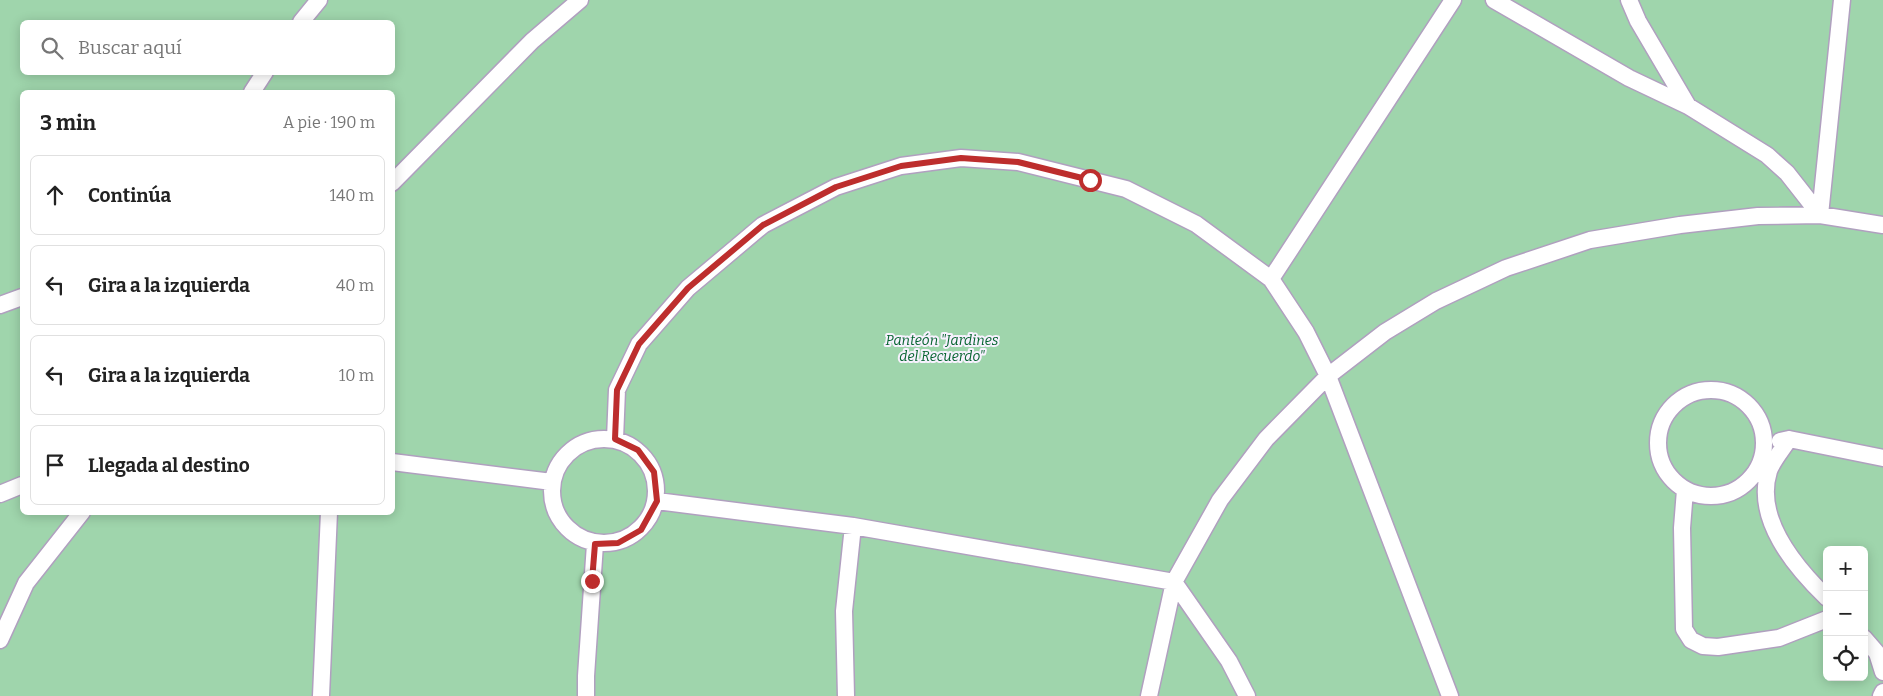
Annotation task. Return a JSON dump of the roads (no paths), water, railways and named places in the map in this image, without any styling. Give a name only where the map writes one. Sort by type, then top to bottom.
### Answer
[{"type":"lane","points":[[303,20],[319,0]]},
{"type":"lane","points":[[395,180],[532,41],[580,0]]},
{"type":"lane","points":[[1271,279],[1453,0]]},
{"type":"lane","points":[[1494,0],[1629,78],[1688,106],[1767,155],[1787,173],[1820,214]]},
{"type":"lane","points":[[1630,0],[1638,21],[1688,106]]},
{"type":"lane","points":[[1820,214],[1842,0]]},
{"type":"lane","points":[[253,90],[264,75]]},
{"type":"lane","points":[[615,439],[617,390],[624,374],[639,344],[688,288],[763,225],[836,187],[901,166],[961,158],[1018,162],[1126,189],[1196,224],[1271,279],[1306,332],[1328,376],[1450,696]]},
{"type":"lane","points":[[1149,696],[1174,582],[1220,500],[1266,439],[1328,376],[1386,332],[1436,301],[1506,268],[1590,240],[1671,226],[1758,216],[1820,214],[1883,225]]},
{"type":"lane","points":[[0,305],[20,298]]},
{"type":"lane","points":[[1710,389],[1737,396],[1757,416],[1765,443],[1762,460],[1752,477],[1721,496],[1685,490],[1665,471],[1657,444],[1663,417],[1683,397],[1710,389]]},
{"type":"lane","points":[[615,439],[638,450],[654,472],[657,501],[641,530],[618,543],[595,544],[571,533],[556,514],[551,492],[552,482],[554,473],[566,455],[584,442],[615,439]]},
{"type":"lane","points":[[1789,439],[1770,470],[1765,495],[1773,528],[1805,577],[1823,594]]},
{"type":"lane","points":[[1765,443],[1789,439],[1883,458]]},
{"type":"lane","points":[[395,462],[552,482]]},
{"type":"lane","points":[[0,494],[20,486]]},
{"type":"lane","points":[[1685,490],[1682,528],[1684,629],[1691,640],[1703,646],[1718,647],[1780,638],[1823,621]]},
{"type":"lane","points":[[657,501],[853,526],[1174,582],[1229,661],[1247,696]]},
{"type":"lane","points":[[0,640],[26,583],[80,515]]},
{"type":"lane","points":[[321,696],[329,515]]},
{"type":"lane","points":[[846,696],[844,612],[853,526]]},
{"type":"lane","points":[[586,696],[595,544]]},
{"type":"lane","points":[[1868,643],[1877,653],[1883,672]]},
{"type":"lane","points":[[1881,696],[1883,692]]},
{"type":"park label","name":"Panteón \"Jardines del Recuerdo\"","points":[[942,348]]}]
